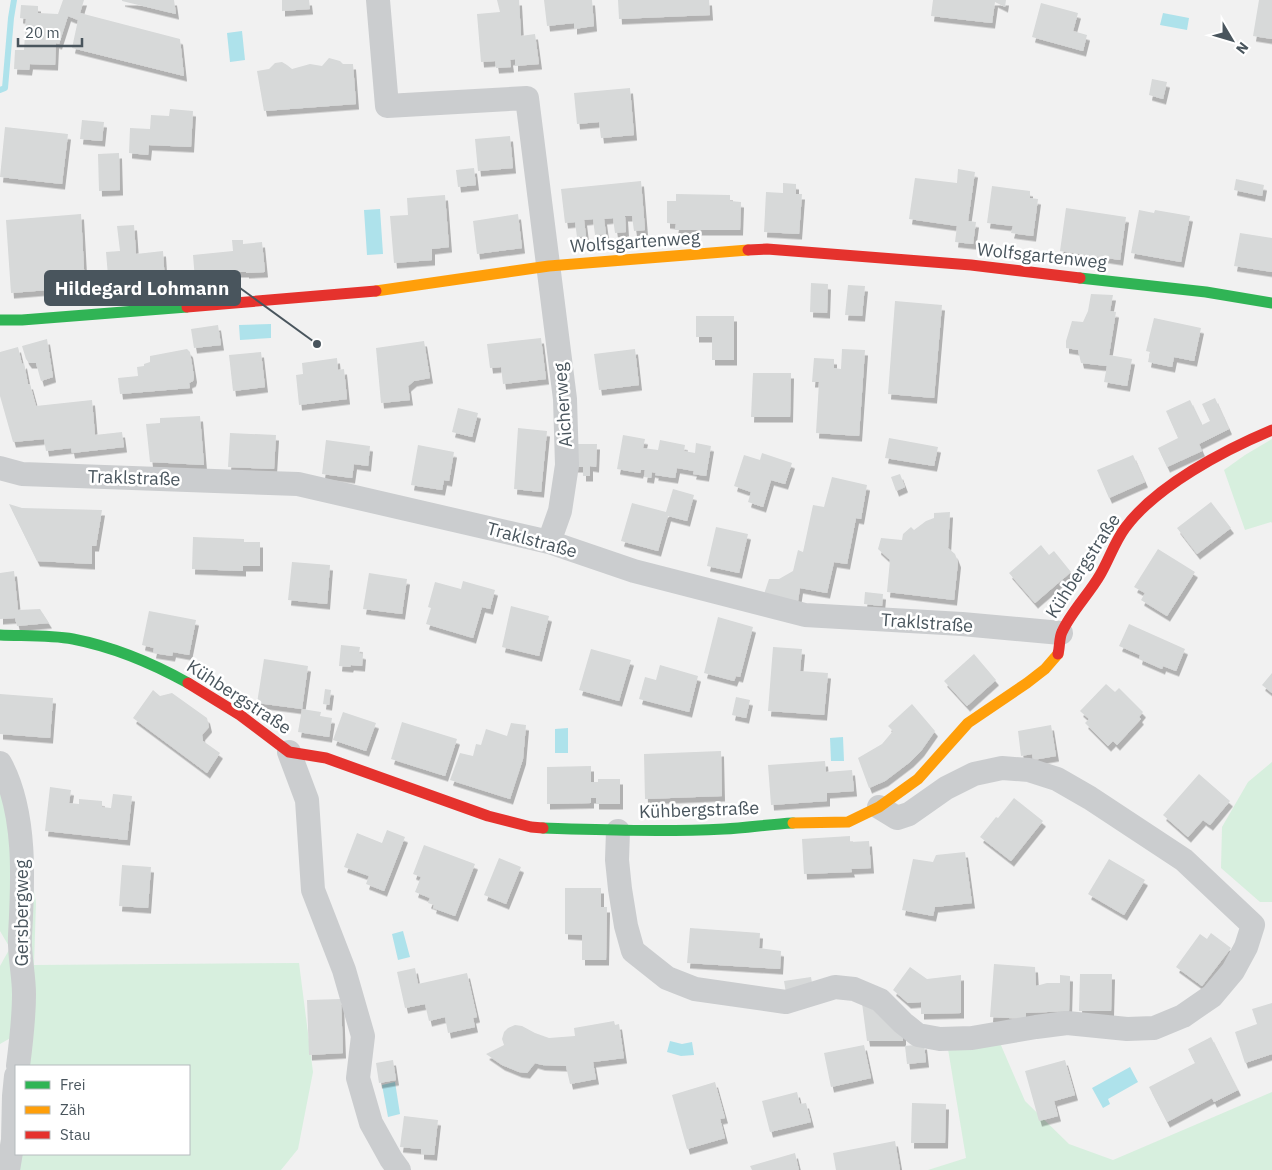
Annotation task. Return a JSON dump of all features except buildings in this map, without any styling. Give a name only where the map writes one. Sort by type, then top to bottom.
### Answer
[{"type":"street","name":"Aicherweg","points":[[378,0],[388,106],[528,98],[566,399],[567,465],[560,511],[550,542]]},
{"type":"street","name":"Wolfsgartenweg","points":[[0,320],[22,320],[360,293],[549,266],[767,249],[979,266],[1206,292],[1272,303]]},
{"type":"street","name":"Kühbergstraße","points":[[0,635],[72,639],[153,664],[218,701],[289,752],[326,758],[488,816],[531,827],[618,831],[725,829],[770,824],[848,822],[878,807],[900,793],[918,778],[968,723],[1045,669],[1059,653],[1061,633],[1100,575],[1113,547],[1126,527],[1145,507],[1173,484],[1215,458],[1239,444],[1272,430]]},
{"type":"street","name":"Traklstraße","points":[[0,468],[22,474],[298,484],[550,542],[634,571],[805,615],[962,624],[1061,633]]},
{"type":"street","points":[[289,752],[307,800],[313,890],[344,970],[363,1036],[358,1078],[371,1123],[399,1170]]},
{"type":"street","name":"Gersbergweg","points":[[0,763],[6,774],[14,803],[21,842],[23,880],[20,937],[24,994],[18,1065]]},
{"type":"street","points":[[618,831],[617,860],[620,889],[626,926],[633,951],[667,978],[695,989],[786,1002],[835,987],[854,989],[880,1000],[903,1023],[918,1034],[940,1039],[972,1038],[1036,1027],[1068,1024],[1128,1029],[1154,1028],[1183,1016],[1212,996],[1233,971],[1246,947],[1253,925],[1184,860],[1058,779],[1030,770],[1002,768],[974,774],[946,788],[909,814],[897,818],[878,807]]},
{"type":"street","points":[[8,1170],[13,1140],[15,1086]]},
{"type":"green space","points":[[1272,439],[1272,523],[1245,530],[1224,470]]},
{"type":"green space","points":[[0,751],[12,772],[36,902],[34,965],[299,963],[313,1072],[298,1149],[281,1170],[12,1170],[16,1155],[190,1155],[190,1065],[23,1065],[14,1036],[0,1044],[0,966],[10,948],[0,931]]},
{"type":"green space","points":[[1272,762],[1272,902],[1260,902],[1221,868],[1222,827],[1248,782]]},
{"type":"green space","points":[[1000,1043],[1025,1101],[1069,1144],[1113,1160],[1272,1092],[1272,1170],[928,1170],[966,1158],[948,1049]]},
{"type":"water","points":[[1163,13],[1189,18],[1187,30],[1160,25]]},
{"type":"water","points":[[242,31],[245,60],[230,62],[227,33]]},
{"type":"water","points":[[380,209],[383,254],[367,255],[364,210]]},
{"type":"water","points":[[271,324],[271,338],[240,340],[239,325]]},
{"type":"water","points":[[568,728],[568,753],[555,753],[555,729]]},
{"type":"water","points":[[843,737],[844,761],[831,761],[830,738]]},
{"type":"water","points":[[403,931],[410,957],[398,960],[392,934]]},
{"type":"water","points":[[670,1041],[682,1044],[692,1042],[694,1055],[681,1056],[667,1052]]},
{"type":"water","points":[[1130,1067],[1138,1082],[1108,1099],[1110,1104],[1103,1108],[1092,1088]]},
{"type":"water","points":[[395,1082],[400,1114],[388,1117],[382,1085]]},
{"type":"waterway","points":[[0,90],[5,88],[14,0]]},
{"type":"traffic: fast","points":[[1080,278],[1206,292],[1272,303]]},
{"type":"traffic: fast","points":[[0,320],[22,320],[187,307]]},
{"type":"traffic: fast","points":[[0,635],[56,637],[88,642],[132,656],[188,683]]},
{"type":"traffic: fast","points":[[543,828],[679,830],[793,823]]},
{"type":"traffic: slow","points":[[376,291],[549,266],[748,250]]},
{"type":"traffic: slow","points":[[793,823],[848,822],[879,807],[918,779],[968,723],[1027,683],[1045,669],[1058,654]]},
{"type":"traffic: jam","points":[[748,250],[767,249],[971,265],[1080,278]]},
{"type":"traffic: jam","points":[[187,307],[376,291]]},
{"type":"traffic: jam","points":[[1058,654],[1061,634],[1066,625],[1100,575],[1121,534],[1138,513],[1154,498],[1192,471],[1233,448],[1272,430]]},
{"type":"traffic: jam","points":[[188,683],[240,715],[289,752],[326,758],[488,816],[531,827],[543,828]]},
{"type":"place","name":"Hildegard Lohmann","points":[[317,344]]}]
